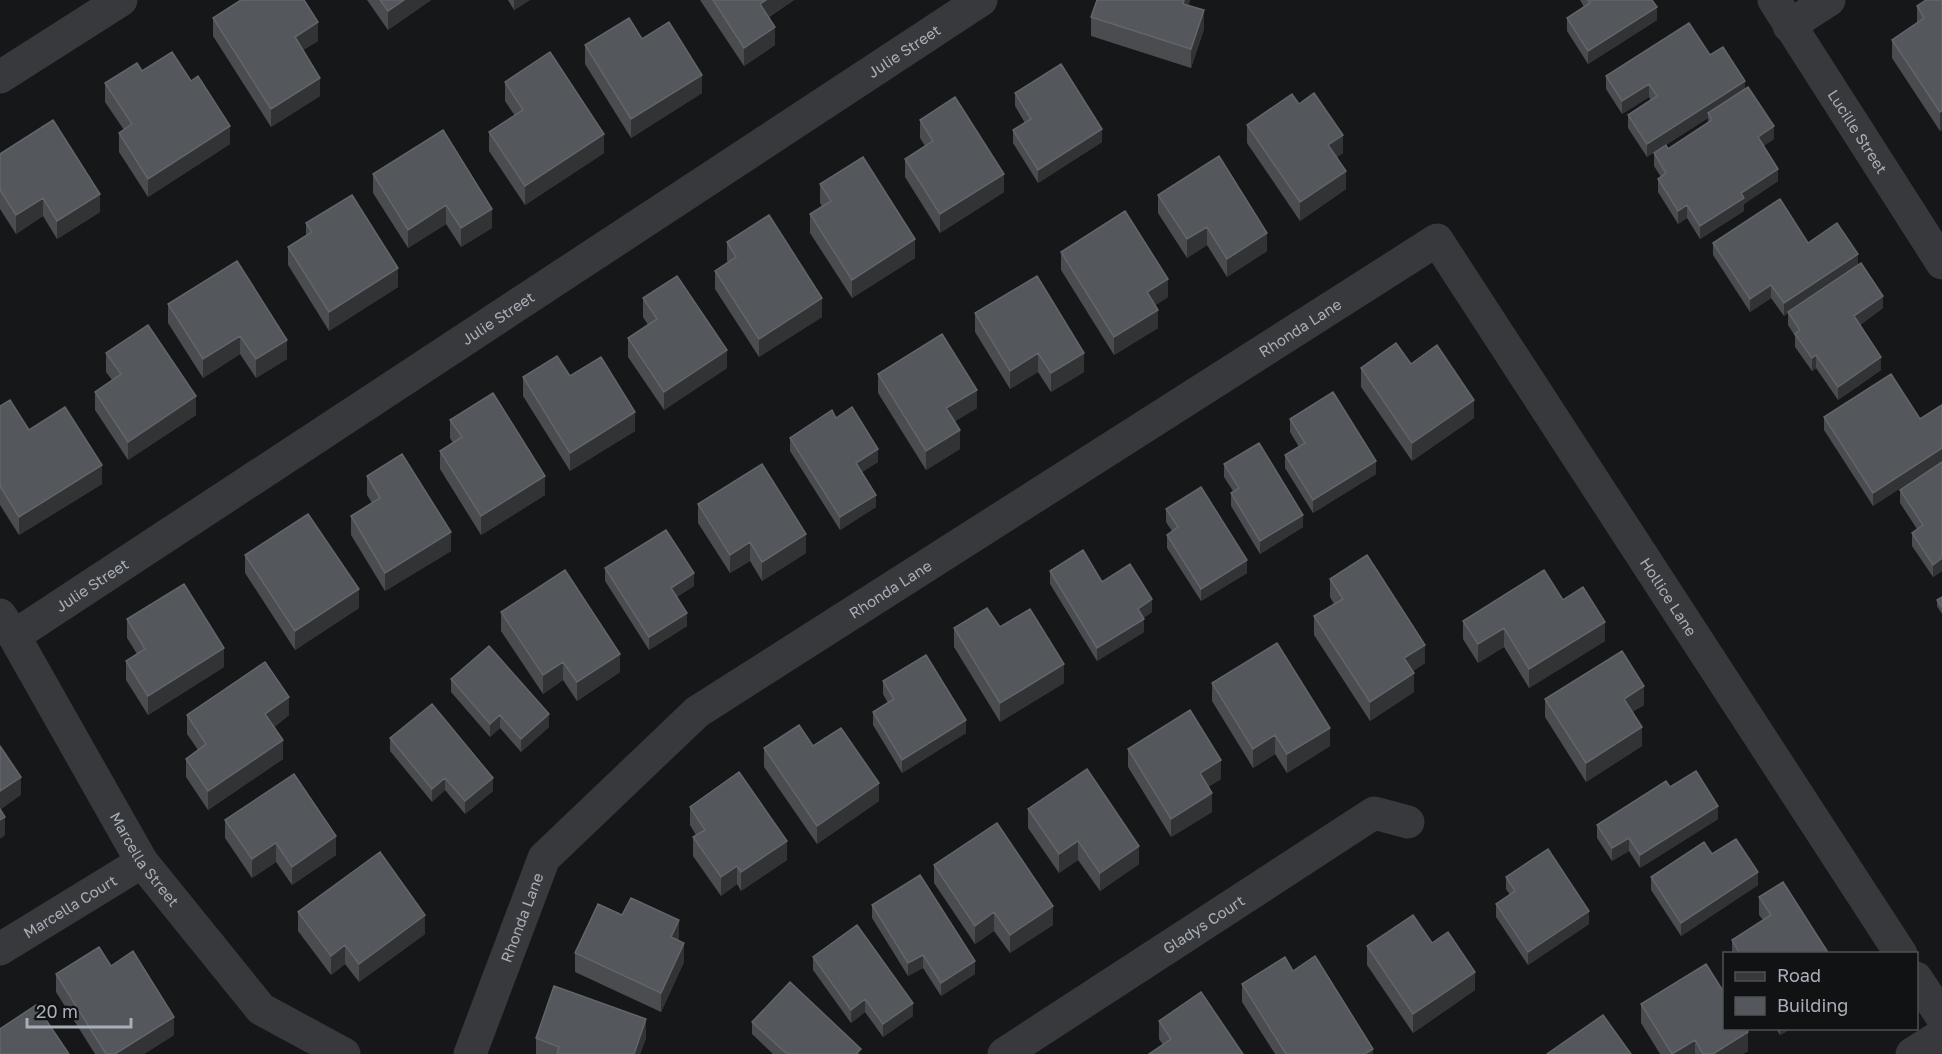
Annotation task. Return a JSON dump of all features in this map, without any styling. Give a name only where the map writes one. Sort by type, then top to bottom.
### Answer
[{"type":"street","points":[[0,77],[120,0]]},
{"type":"street","name":"Julie Street","points":[[7,626],[981,0]]},
{"type":"street","points":[[1781,13],[1829,0]]},
{"type":"street","name":"Lucille Street","points":[[1781,13],[1942,263]]},
{"type":"street","name":"Hollice Lane","points":[[1437,240],[1900,952]]},
{"type":"street","name":"Rhonda Lane","points":[[470,1054],[543,858],[697,712],[1437,240]]},
{"type":"street","name":"Marcella Street","points":[[7,626],[142,862],[261,1009],[344,1054]]},
{"type":"street","name":"Gladys Court","points":[[1004,1054],[1374,813],[1408,822]]},
{"type":"street","name":"Marcella Court","points":[[0,949],[142,862]]},
{"type":"street","points":[[1918,980],[1942,1017]]},
{"type":"street","points":[[1912,1054],[1942,1035]]},
{"type":"building","points":[[241,0],[304,0],[318,22],[295,37],[320,78],[271,109],[213,18]]},
{"type":"building","points":[[380,0],[404,0],[388,11]]},
{"type":"building","points":[[713,0],[766,0],[760,4],[775,27],[744,48]]},
{"type":"building","points":[[1097,0],[1184,0],[1183,4],[1204,10],[1191,49],[1091,17]]},
{"type":"building","points":[[1588,0],[1652,0],[1657,7],[1588,51],[1567,18],[1590,3]]},
{"type":"building","points":[[1926,0],[1942,0],[1942,111],[1940,112],[1892,40],[1924,18],[1917,6]]},
{"type":"building","points":[[629,18],[642,39],[669,22],[702,75],[631,119],[585,45]]},
{"type":"building","points":[[1689,23],[1710,55],[1723,47],[1745,81],[1647,144],[1628,115],[1657,96],[1649,84],[1622,101],[1606,76]]},
{"type":"building","points":[[172,52],[191,81],[198,76],[230,126],[148,179],[119,133],[132,124],[105,83],[137,63],[142,71]]},
{"type":"building","points":[[550,52],[604,134],[525,186],[489,132],[523,110],[505,82]]},
{"type":"building","points":[[1061,64],[1102,129],[1038,170],[1013,130],[1031,119],[1015,93]]},
{"type":"building","points":[[1748,87],[1774,126],[1758,137],[1778,169],[1741,193],[1744,198],[1700,226],[1687,205],[1678,211],[1658,179],[1666,173],[1654,153],[1666,145],[1668,149],[1712,120],[1708,113]]},
{"type":"building","points":[[1314,93],[1343,135],[1328,145],[1346,171],[1300,202],[1247,125],[1292,94],[1299,104]]},
{"type":"building","points":[[955,97],[1004,174],[940,214],[905,159],[933,141],[920,120]]},
{"type":"building","points":[[53,120],[100,194],[57,221],[43,198],[16,215],[0,190],[0,154]]},
{"type":"building","points":[[443,130],[492,209],[461,228],[446,205],[408,230],[373,174]]},
{"type":"building","points":[[1219,156],[1267,233],[1227,259],[1207,227],[1187,239],[1158,195]]},
{"type":"building","points":[[863,157],[915,239],[852,280],[810,214],[831,201],[820,184]]},
{"type":"building","points":[[352,195],[398,268],[329,312],[288,247],[312,232],[306,223]]},
{"type":"building","points":[[1780,199],[1808,243],[1837,223],[1858,254],[1784,303],[1771,285],[1750,299],[1713,243]]},
{"type":"building","points":[[1125,211],[1168,279],[1147,292],[1158,310],[1114,337],[1061,252]]},
{"type":"building","points":[[769,215],[822,298],[759,339],[715,271],[736,257],[727,242]]},
{"type":"building","points":[[237,261],[287,340],[256,359],[240,336],[203,359],[168,304]]},
{"type":"building","points":[[1861,263],[1883,296],[1854,316],[1881,357],[1838,387],[1816,355],[1812,358],[1795,334],[1800,330],[1788,312]]},
{"type":"building","points":[[677,276],[727,350],[664,392],[628,338],[657,319],[643,298]]},
{"type":"building","points":[[1037,276],[1084,353],[1051,373],[1038,353],[1010,371],[975,313]]},
{"type":"building","points":[[148,325],[196,396],[128,442],[95,392],[121,374],[106,353]]},
{"type":"building","points":[[942,334],[977,390],[946,408],[960,430],[926,451],[878,374]]},
{"type":"building","points":[[1396,343],[1411,364],[1437,345],[1474,400],[1412,443],[1361,368]]},
{"type":"building","points":[[557,356],[570,376],[601,357],[635,412],[570,453],[523,377]]},
{"type":"building","points":[[1891,374],[1920,419],[1942,405],[1942,448],[1873,493],[1824,417]]},
{"type":"building","points":[[1333,392],[1376,461],[1313,500],[1285,455],[1305,443],[1290,419]]},
{"type":"building","points":[[493,393],[545,476],[481,516],[440,451],[462,437],[450,420]]},
{"type":"building","points":[[10,400],[29,430],[65,407],[102,465],[19,517],[0,486],[0,406]]},
{"type":"building","points":[[852,407],[878,449],[856,463],[876,495],[840,517],[790,438],[832,410],[836,418]]},
{"type":"building","points":[[1259,443],[1303,515],[1260,541],[1231,493],[1239,488],[1224,464]]},
{"type":"building","points":[[402,454],[451,532],[385,573],[351,516],[380,498],[367,476]]},
{"type":"building","points":[[1942,462],[1942,558],[1933,565],[1912,533],[1923,525],[1900,490]]},
{"type":"building","points":[[762,464],[806,534],[762,562],[750,542],[730,555],[698,504]]},
{"type":"building","points":[[1201,487],[1247,560],[1201,589],[1167,535],[1178,527],[1166,509]]},
{"type":"building","points":[[308,514],[359,589],[295,631],[245,555]]},
{"type":"building","points":[[666,530],[694,573],[671,588],[687,613],[649,637],[605,568]]},
{"type":"building","points":[[1083,550],[1102,582],[1130,564],[1152,599],[1138,609],[1144,619],[1097,648],[1050,571]]},
{"type":"building","points":[[1367,555],[1425,645],[1404,658],[1414,673],[1370,702],[1314,616],[1343,599],[1330,579]]},
{"type":"building","points":[[565,570],[620,654],[577,682],[563,662],[543,675],[501,612]]},
{"type":"building","points":[[1544,570],[1563,600],[1583,587],[1605,622],[1529,669],[1504,628],[1478,644],[1463,621]]},
{"type":"building","points":[[184,584],[224,648],[148,696],[126,661],[145,649],[127,619]]},
{"type":"building","points":[[1942,597],[1942,607],[1937,600]]},
{"type":"building","points":[[987,608],[1000,627],[1030,609],[1064,664],[1000,703],[954,628]]},
{"type":"building","points":[[1277,643],[1330,728],[1287,754],[1275,735],[1253,749],[1212,683]]},
{"type":"building","points":[[489,646],[549,714],[521,739],[500,715],[490,724],[451,679]]},
{"type":"building","points":[[1622,651],[1644,686],[1624,699],[1642,727],[1586,763],[1545,699]]},
{"type":"building","points":[[926,655],[966,720],[902,760],[873,712],[894,699],[883,681]]},
{"type":"building","points":[[265,662],[289,697],[265,714],[283,740],[208,791],[186,759],[206,744],[187,715]]},
{"type":"building","points":[[432,704],[493,778],[465,801],[445,778],[432,789],[390,738]]},
{"type":"building","points":[[1190,710],[1221,760],[1200,773],[1212,793],[1171,819],[1128,749]]},
{"type":"building","points":[[799,725],[813,746],[841,728],[879,783],[817,826],[764,748]]},
{"type":"building","points":[[0,746],[21,777],[0,791]]},
{"type":"building","points":[[1087,769],[1139,846],[1100,873],[1078,841],[1059,854],[1028,809]]},
{"type":"building","points":[[1696,771],[1718,806],[1640,855],[1629,838],[1612,848],[1597,825],[1666,781],[1670,787]]},
{"type":"building","points":[[739,772],[787,841],[741,872],[737,866],[721,877],[693,837],[705,830],[690,807]]},
{"type":"building","points":[[294,774],[336,836],[292,867],[276,843],[252,859],[225,820]]},
{"type":"building","points":[[0,809],[5,817],[0,820]]},
{"type":"building","points":[[997,823],[1053,906],[1010,935],[994,912],[975,926],[934,865]]},
{"type":"building","points":[[1736,839],[1758,872],[1681,923],[1651,877],[1704,842],[1712,854]]},
{"type":"building","points":[[1548,849],[1589,911],[1528,952],[1496,904],[1515,891],[1506,877]]},
{"type":"building","points":[[380,852],[425,915],[359,964],[345,945],[331,956],[298,912]]},
{"type":"building","points":[[920,875],[975,961],[941,983],[923,955],[908,963],[872,905]]},
{"type":"building","points":[[1783,882],[1828,952],[1739,952],[1732,940],[1771,915],[1759,897]]},
{"type":"building","points":[[631,898],[679,920],[671,937],[684,943],[661,993],[575,953],[598,904],[622,915]]},
{"type":"building","points":[[1413,915],[1432,943],[1448,932],[1475,972],[1413,1014],[1367,946]]},
{"type":"building","points":[[857,925],[913,1003],[883,1024],[865,999],[851,1010],[813,957]]},
{"type":"building","points":[[99,947],[111,966],[133,951],[174,1017],[115,1054],[106,1054],[56,974]]},
{"type":"building","points":[[1315,956],[1373,1049],[1365,1054],[1286,1054],[1242,984],[1285,957],[1293,971]]},
{"type":"building","points":[[1706,964],[1723,991],[1723,1030],[1747,1030],[1748,1032],[1713,1054],[1703,1054],[1695,1040],[1672,1054],[1641,1004]]},
{"type":"building","points":[[790,982],[861,1049],[856,1054],[787,1054],[752,1022]]},
{"type":"building","points":[[554,986],[646,1019],[634,1054],[557,1054],[559,1047],[536,1038]]},
{"type":"building","points":[[1201,992],[1243,1054],[1149,1054],[1171,1039],[1159,1021]]},
{"type":"building","points":[[36,1005],[69,1054],[0,1054],[0,1029]]},
{"type":"building","points":[[1603,1015],[1631,1054],[1547,1054]]}]
